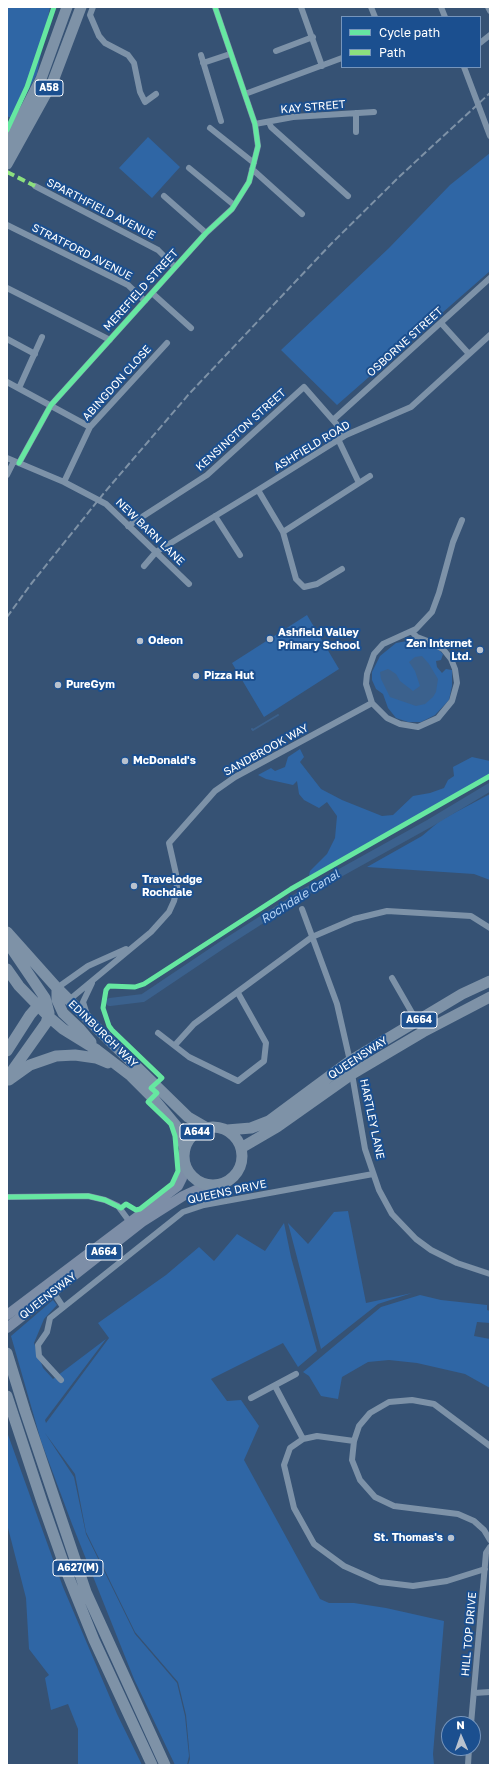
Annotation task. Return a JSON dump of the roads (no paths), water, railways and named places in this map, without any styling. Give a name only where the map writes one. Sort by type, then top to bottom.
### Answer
[{"type":"highway","name":"A58","points":[[7,145],[41,79],[67,7]]},
{"type":"highway","name":"A58","points":[[7,164],[53,80],[81,7]]},
{"type":"highway","name":"EDINBURGH WAY","points":[[7,932],[57,988],[64,1004],[92,1023],[188,1116],[207,1128]]},
{"type":"highway","points":[[7,942],[41,1002]]},
{"type":"highway","name":"EDINBURGH WAY","points":[[7,969],[19,986],[41,1002],[48,1017],[97,1050],[131,1076],[161,1106],[178,1128],[184,1154]]},
{"type":"highway","name":"QUEENSWAY","points":[[227,1130],[251,1128],[269,1121],[350,1061],[462,994],[490,981]]},
{"type":"highway","points":[[7,1050],[30,1015],[41,1002],[57,988]]},
{"type":"highway","name":"QUEENSWAY","points":[[241,1148],[278,1127],[352,1074],[423,1032],[490,997]]},
{"type":"highway","points":[[7,1078],[48,1017],[64,1004]]},
{"type":"highway","name":"A664","points":[[64,1004],[63,1013],[80,1029],[97,1050]]},
{"type":"highway","points":[[7,1081],[30,1065],[56,1056],[75,1055],[96,1058],[107,1062],[131,1076]]},
{"type":"highway","name":"A644","points":[[184,1154],[188,1141],[195,1133],[207,1128],[217,1127],[227,1130],[235,1136],[241,1148]]},
{"type":"highway","points":[[184,1154],[190,1174],[198,1181],[207,1185],[217,1185],[226,1182],[234,1176],[241,1163],[241,1148]]},
{"type":"highway","name":"A627(M)","points":[[8,1358],[86,1592],[166,1765]]},
{"type":"highway","name":"A627(M)","points":[[7,1396],[67,1573],[114,1685],[152,1765]]},
{"type":"main road","name":"QUEENSWAY","points":[[7,1328],[50,1288],[132,1225],[178,1186],[182,1178],[184,1154]]},
{"type":"main road","name":"QUEENSWAY","points":[[132,1225],[182,1196],[207,1185]]},
{"type":"main road","name":"QUEENSWAY","points":[[7,1315],[50,1288]]},
{"type":"street","points":[[93,7],[90,15],[99,36],[105,42],[122,50],[131,59],[144,103],[156,94]]},
{"type":"street","name":"MEREFIELD STREET","points":[[7,476],[51,405],[206,233],[234,205],[249,182],[258,146],[255,124],[215,7]]},
{"type":"street","points":[[301,7],[313,37],[322,66]]},
{"type":"street","points":[[488,7],[490,12]]},
{"type":"street","points":[[481,42],[490,35]]},
{"type":"street","points":[[276,51],[313,37]]},
{"type":"street","points":[[203,63],[230,54]]},
{"type":"street","points":[[201,55],[221,120]]},
{"type":"street","points":[[245,94],[341,58]]},
{"type":"street","points":[[464,68],[490,136]]},
{"type":"street","name":"KAY STREET","points":[[255,124],[294,116],[374,112]]},
{"type":"street","points":[[356,113],[356,132]]},
{"type":"street","points":[[269,122],[271,127],[348,196]]},
{"type":"street","points":[[210,128],[254,163]]},
{"type":"street","points":[[189,168],[234,205]]},
{"type":"street","points":[[252,170],[302,214]]},
{"type":"street","name":"SPARTHFIELD AVENUE","points":[[35,186],[158,250],[175,267]]},
{"type":"street","points":[[164,196],[206,233]]},
{"type":"street","name":"STRATFORD AVENUE","points":[[7,225],[128,285],[145,301]]},
{"type":"street","name":"OSBORNE STREET","points":[[333,420],[490,278]]},
{"type":"street","points":[[7,288],[110,340]]},
{"type":"street","points":[[152,293],[191,328]]},
{"type":"street","points":[[441,323],[469,354]]},
{"type":"street","name":"ASHFIELD ROAD","points":[[144,566],[156,552],[346,435],[411,408],[490,335]]},
{"type":"street","points":[[19,388],[42,338]]},
{"type":"street","points":[[7,339],[34,354]]},
{"type":"street","name":"ABINGDON CLOSE","points":[[64,482],[90,427],[167,342]]},
{"type":"street","points":[[7,382],[90,427]]},
{"type":"street","name":"KENSINGTON STREET","points":[[128,526],[207,475],[304,387],[333,420]]},
{"type":"street","points":[[333,420],[346,435]]},
{"type":"street","points":[[338,440],[359,483]]},
{"type":"street","name":"NEW BARN LANE","points":[[7,458],[64,482],[106,504],[189,584]]},
{"type":"street","points":[[284,532],[370,476]]},
{"type":"street","points":[[258,490],[284,532],[296,580],[304,587],[317,584],[342,569]]},
{"type":"street","points":[[215,516],[240,555]]},
{"type":"street","points":[[412,632],[417,638],[430,642],[443,649],[451,659],[455,669],[456,683],[452,701],[438,718],[418,727],[400,724],[387,718],[372,703],[366,684],[368,670],[374,654],[383,644],[412,632],[432,612],[439,593],[453,542],[462,520]]},
{"type":"street","name":"SANDBROOK WAY","points":[[64,1004],[161,922],[169,912],[174,901],[177,888],[176,874],[169,843],[215,791],[235,777],[372,703]]},
{"type":"street","points":[[302,909],[337,1004],[350,1061]]},
{"type":"street","points":[[175,1045],[194,1024],[312,937],[354,919],[387,911],[471,916],[490,928]]},
{"type":"street","points":[[57,988],[88,966],[133,946]]},
{"type":"street","points":[[392,978],[423,1032]]},
{"type":"street","name":"SANDBROOK WAY","points":[[92,1023],[85,1011],[83,1002],[94,979]]},
{"type":"street","points":[[158,1033],[189,1057],[238,1081],[264,1061],[266,1043],[238,993]]},
{"type":"street","name":"HARTLEY LANE","points":[[352,1074],[365,1149],[379,1190],[392,1214],[416,1239],[431,1250],[457,1262],[490,1274]]},
{"type":"street","name":"QUEENS DRIVE","points":[[61,1380],[39,1356],[38,1345],[47,1332],[50,1318],[183,1212],[204,1205],[374,1174]]},
{"type":"street","points":[[7,1198],[88,1196],[105,1200],[118,1206],[132,1225]]},
{"type":"street","points":[[50,1288],[63,1307]]},
{"type":"street","points":[[251,1398],[296,1374]]},
{"type":"street","points":[[275,1386],[303,1439]]},
{"type":"street","points":[[490,1446],[434,1404],[412,1400],[389,1402],[370,1413],[358,1426],[352,1460],[360,1480],[375,1497],[394,1506],[458,1514],[474,1521],[484,1530],[490,1540]]},
{"type":"street","points":[[354,1442],[317,1436],[303,1439],[290,1448],[284,1465],[294,1508],[314,1544],[344,1566],[380,1582],[413,1586],[447,1581],[485,1569]]},
{"type":"street","name":"HILL TOP DRIVE","points":[[472,1716],[486,1552],[490,1547]]},
{"type":"street","points":[[474,1693],[490,1692]]},
{"type":"waterway","points":[[252,729],[253,730],[278,715]]},
{"type":"waterway","name":"Rochdale Canal","points":[[110,1002],[143,998],[302,894],[430,823],[490,787]]},
{"type":"railway","points":[[7,617],[31,584],[104,493],[189,394],[331,244],[400,176],[490,93]]},
{"type":"place","name":"Ashfield Valley Primary School","points":[[270,639]]},
{"type":"place","name":"Odeon","points":[[140,641]]},
{"type":"place","name":"Zen Internet Ltd.","points":[[480,650]]},
{"type":"place","name":"Pizza Hut","points":[[196,676]]},
{"type":"place","name":"PureGym","points":[[58,685]]},
{"type":"place","name":"McDonald's","points":[[125,761]]},
{"type":"place","name":"Travelodge Rochdale","points":[[134,886]]},
{"type":"place","name":"St. Thomas's","points":[[451,1538]]}]
